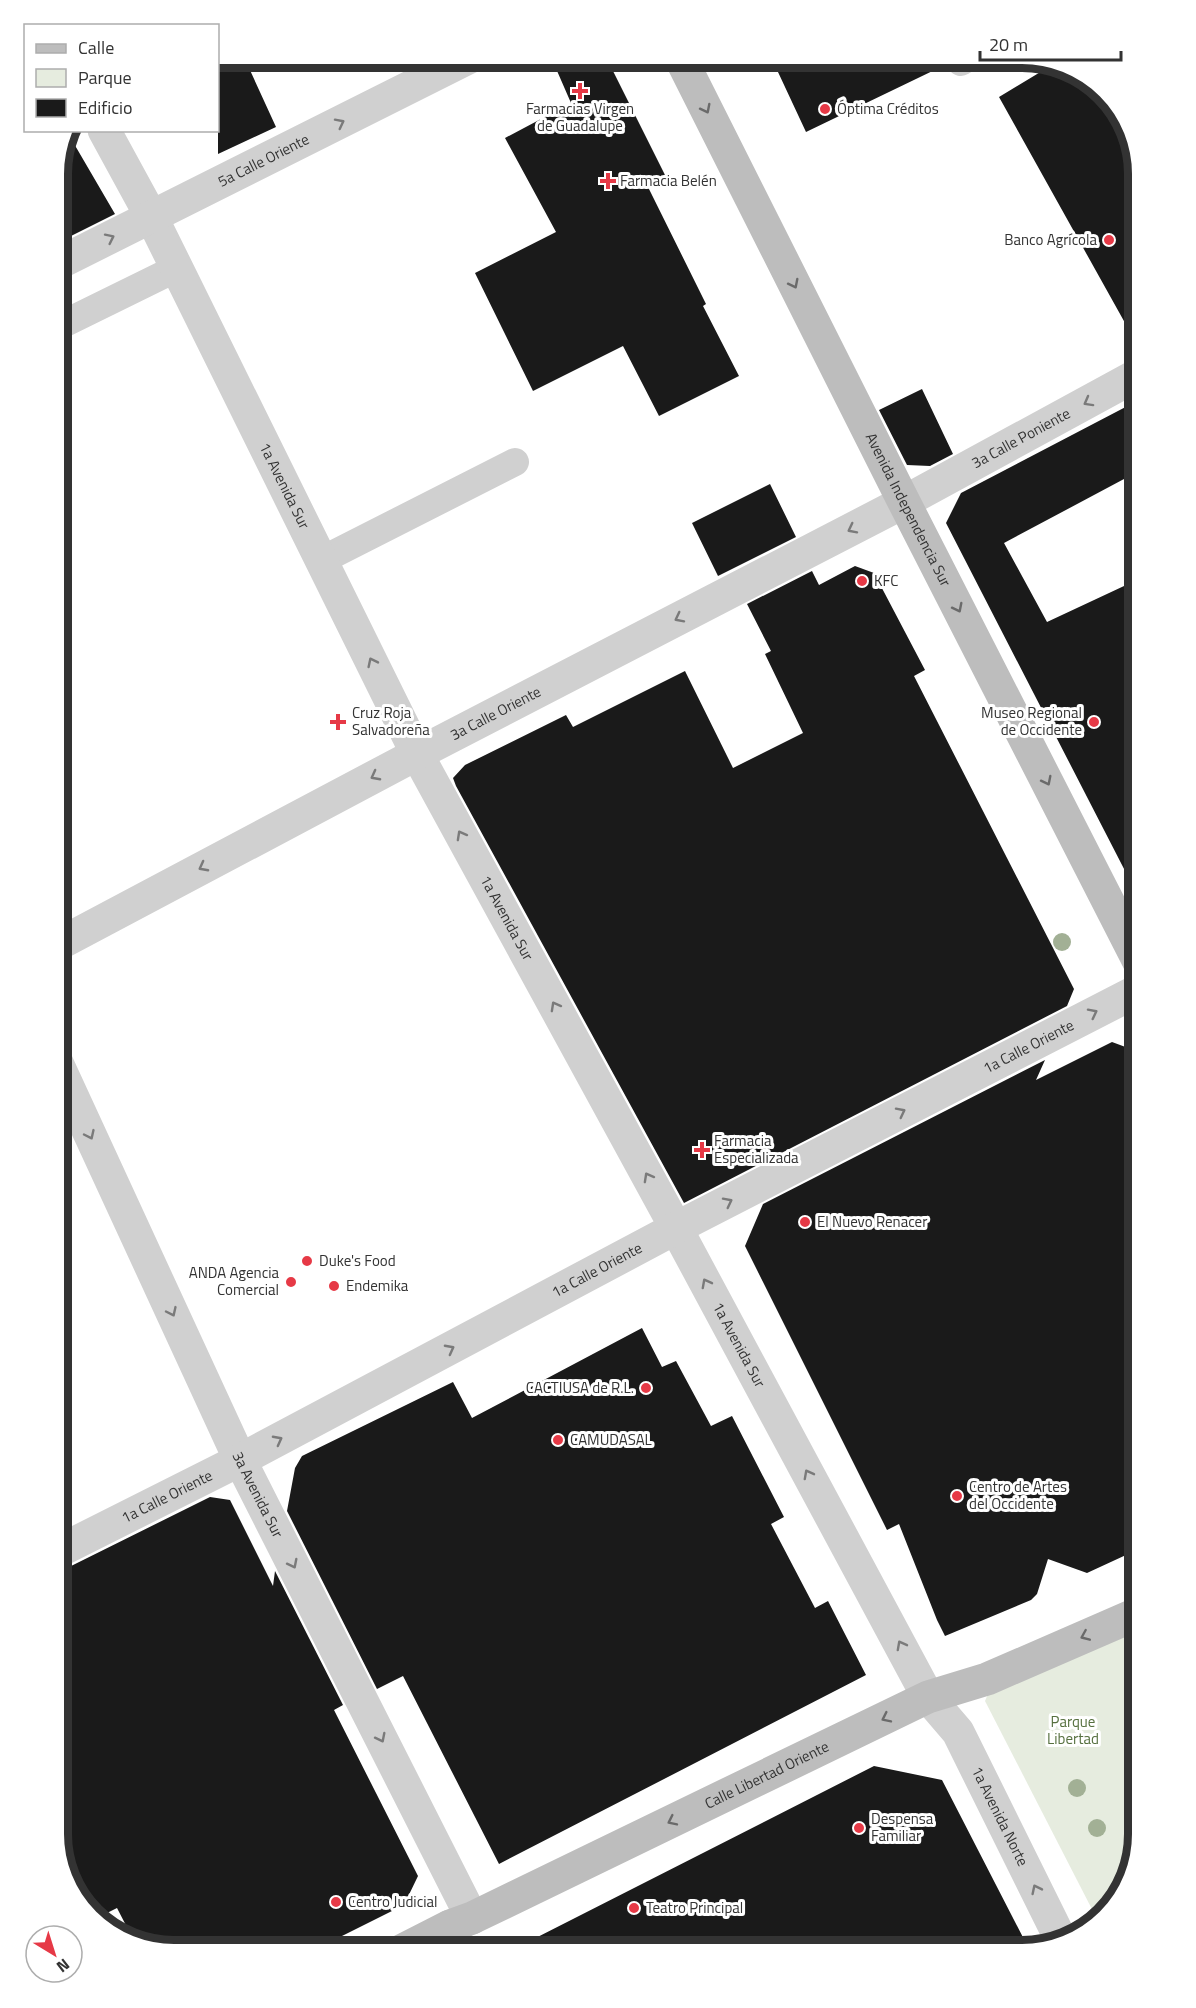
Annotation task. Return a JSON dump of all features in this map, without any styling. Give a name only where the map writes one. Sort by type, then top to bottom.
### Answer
[{"type":"main road","name":"Avenida Independencia Sur","points":[[686,68],[1128,940]]},
{"type":"main road","name":"Calle Libertad Oriente","points":[[436,1940],[461,1932],[928,1697],[987,1679],[1128,1618]]},
{"type":"street","name":"5a Calle Oriente","points":[[68,259],[448,68]]},
{"type":"street","name":"1a Avenida Sur","points":[[105,132],[152,218],[417,753],[928,1697]]},
{"type":"street","name":"3a Calle Poniente","points":[[904,502],[1128,380]]},
{"type":"street","name":"3a Calle Oriente","points":[[68,939],[417,753],[904,502]]},
{"type":"street","name":"1a Calle Oriente","points":[[68,1546],[240,1460],[676,1228],[1128,996]]},
{"type":"street","name":"3a Avenida Sur","points":[[68,1087],[461,1932]]},
{"type":"street","name":"1a Avenida Norte","points":[[928,1697],[958,1732],[1058,1934]]},
{"type":"lane","points":[[68,322],[177,268]]},
{"type":"lane","points":[[322,561],[514,462]]},
{"type":"green space","name":"Parque Libertad","points":[[1128,1634],[1128,1841],[1123,1869],[1118,1881],[1111,1893],[1094,1912],[985,1701],[988,1694]]},
{"type":"building","points":[[219,68],[249,68],[276,127],[218,154]]},
{"type":"building","points":[[556,68],[612,68],[665,175],[648,187],[706,304],[703,306],[739,376],[659,416],[623,346],[533,391],[475,273],[556,232],[505,138],[571,103]]},
{"type":"building","name":"Óptima Créditos","points":[[776,68],[939,68],[806,132]]},
{"type":"building","name":"Banco Agrícola","points":[[1044,70],[1057,73],[1081,85],[1092,94],[1111,115],[1118,127],[1123,139],[1128,167],[1128,328],[999,97]]},
{"type":"building","points":[[73,142],[115,214],[68,238],[68,167]]},
{"type":"building","points":[[922,389],[953,454],[930,466],[907,465],[879,410]]},
{"type":"building","points":[[1128,406],[1128,477],[1004,543],[1047,622],[1128,584],[1128,877],[946,523],[961,493]]},
{"type":"building","points":[[770,484],[796,537],[718,576],[692,523]]},
{"type":"building","points":[[855,566],[874,573],[925,670],[914,676],[1074,989],[1067,1006],[684,1203],[453,778],[465,765],[566,715],[573,727],[685,671],[733,768],[803,733],[765,654],[771,651],[747,604],[812,571],[819,585]]},
{"type":"building","points":[[1112,1042],[1128,1048],[1128,1554],[1087,1573],[1048,1559],[1037,1594],[1031,1600],[945,1636],[899,1524],[887,1530],[745,1246],[763,1204],[1045,1060],[1036,1080]]},
{"type":"building","points":[[642,1328],[662,1367],[676,1361],[711,1426],[732,1416],[784,1517],[771,1524],[815,1608],[828,1601],[866,1675],[499,1864],[403,1676],[377,1689],[287,1511],[295,1468],[302,1456],[453,1382],[472,1418]]},
{"type":"building","points":[[210,1497],[230,1500],[273,1586],[275,1571],[343,1705],[334,1710],[418,1876],[404,1905],[334,1940],[167,1940],[129,1931],[117,1908],[104,1914],[94,1904],[78,1881],[68,1848],[68,1568]]},
{"type":"building","name":"Despensa Familiar","points":[[874,1766],[942,1780],[1024,1940],[1022,1940],[532,1940]]},
{"type":"place","name":"Farmacias Virgen de Guadalupe","points":[[580,91]]},
{"type":"place","name":"Óptima Créditos","points":[[825,109]]},
{"type":"place","name":"Farmacia Belén","points":[[608,181]]},
{"type":"place","name":"Banco Agrícola","points":[[1109,240]]},
{"type":"place","name":"KFC","points":[[862,581]]},
{"type":"place","name":"Cruz Roja Salvadoreña","points":[[338,722]]},
{"type":"place","name":"Museo Regional de Occidente","points":[[1094,722]]},
{"type":"place","name":"Farmacia Especializada","points":[[702,1150]]},
{"type":"place","name":"El Nuevo Renacer","points":[[805,1222]]},
{"type":"place","name":"Duke's Food","points":[[307,1261]]},
{"type":"place","name":"ANDA Agencia Comercial","points":[[291,1282]]},
{"type":"place","name":"Endemika","points":[[334,1286]]},
{"type":"place","name":"CACTIUSA de R.L.","points":[[646,1388]]},
{"type":"place","name":"CAMUDASAL","points":[[558,1440]]},
{"type":"place","name":"Centro de Artes del Occidente","points":[[957,1496]]},
{"type":"place","name":"Despensa Familiar","points":[[859,1828]]},
{"type":"place","name":"Centro Judicial","points":[[336,1902]]},
{"type":"place","name":"Teatro Principal","points":[[634,1908]]}]
